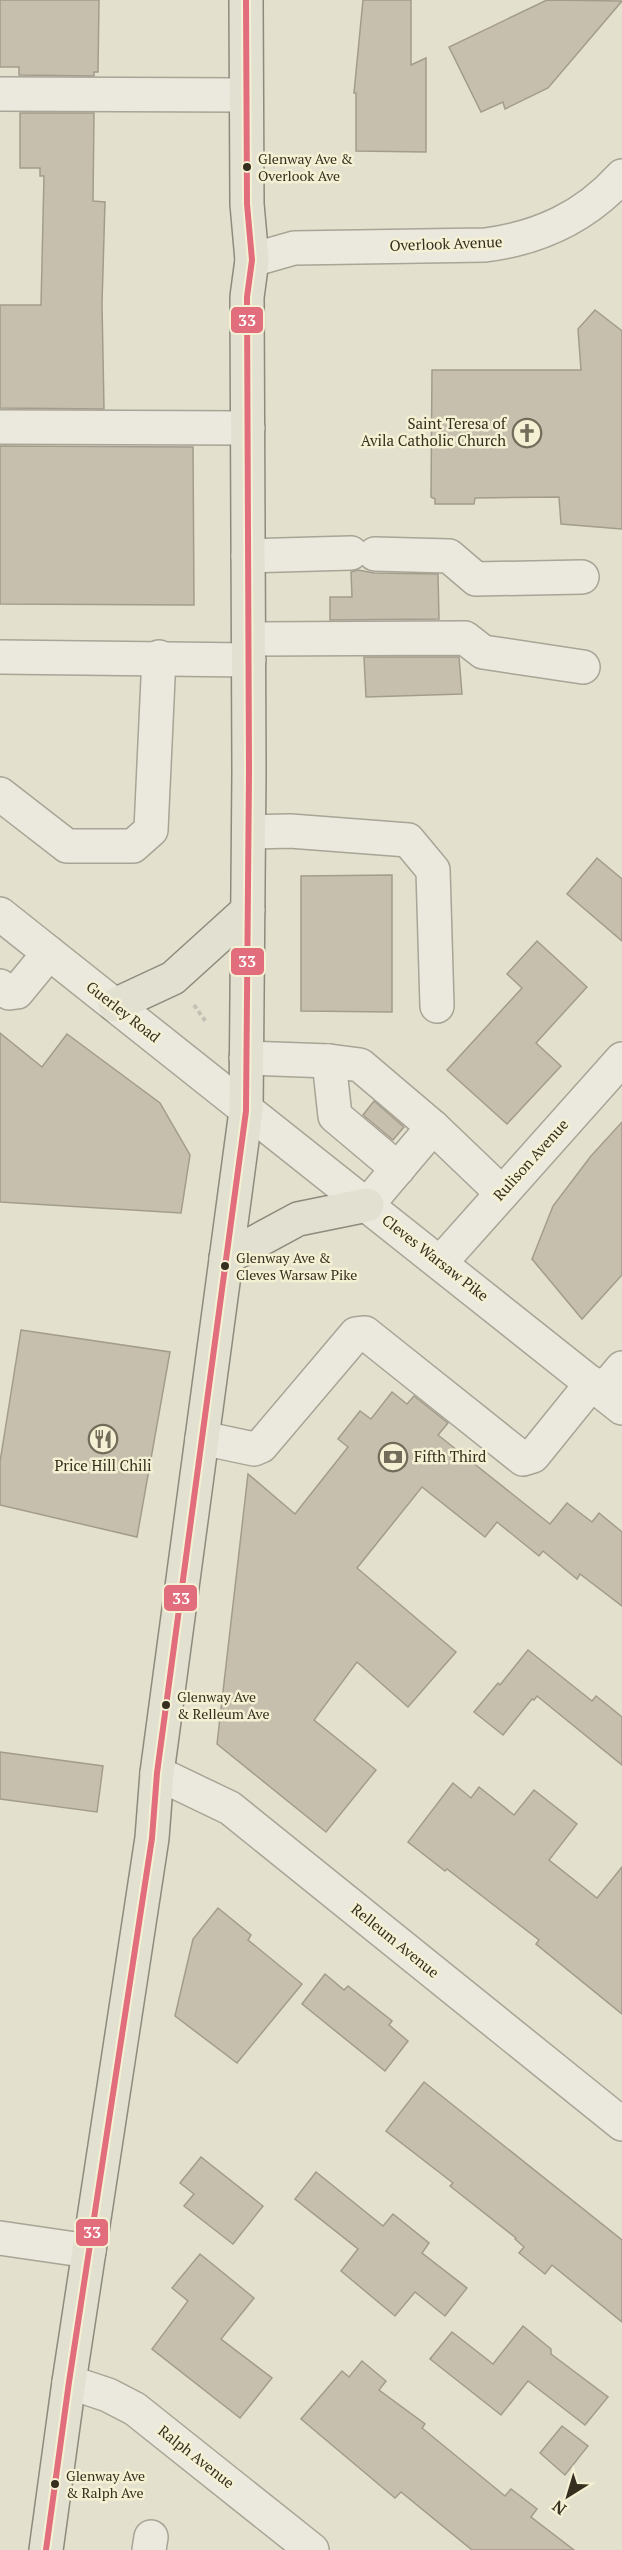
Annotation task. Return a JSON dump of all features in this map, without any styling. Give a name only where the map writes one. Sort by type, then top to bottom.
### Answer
[{"type":"main road","points":[[46,2550],[69,2382],[152,1838],[158,1773],[246,1111],[249,832],[248,297],[252,260],[247,204],[246,0]]},
{"type":"main road","points":[[115,1005],[173,978],[248,910]]},
{"type":"main road","points":[[226,1258],[298,1218],[368,1205]]},
{"type":"street","points":[[0,94],[246,95]]},
{"type":"street","name":"Overlook Avenue","points":[[252,260],[294,248],[485,245],[512,241],[538,234],[576,217],[608,192],[622,176]]},
{"type":"street","points":[[0,427],[248,428]]},
{"type":"street","points":[[248,556],[363,554],[449,556],[476,579],[582,577]]},
{"type":"street","points":[[0,657],[159,657],[465,638],[483,652],[583,667]]},
{"type":"street","points":[[0,794],[67,846],[133,846],[151,830],[159,657]]},
{"type":"street","points":[[249,832],[290,831],[408,840],[433,870],[437,1006]]},
{"type":"street","name":"Guerley Road","points":[[0,914],[246,1111]]},
{"type":"street","points":[[0,986],[9,993],[17,992],[49,952]]},
{"type":"street","points":[[246,1058],[329,1061],[360,1065],[433,1127],[502,1193]]},
{"type":"street","name":"Rulison Avenue","points":[[441,1262],[622,1059]]},
{"type":"street","points":[[329,1061],[335,1116],[398,1169]]},
{"type":"street","name":"Cleves Warsaw Pike","points":[[246,1111],[609,1388]]},
{"type":"street","points":[[368,1205],[433,1127]]},
{"type":"street","points":[[202,1438],[254,1449],[261,1446],[356,1334],[365,1334],[523,1459],[533,1456],[609,1388]]},
{"type":"street","name":"Relleum Avenue","points":[[158,1773],[230,1808],[622,2124]]},
{"type":"street","points":[[0,2238],[89,2251]]},
{"type":"street","name":"Ralph Avenue","points":[[69,2382],[108,2396],[135,2409],[312,2550]]},
{"type":"building","points":[[0,0],[99,0],[98,72],[94,72],[94,76],[19,75],[19,67],[0,67]]},
{"type":"building","points":[[363,0],[411,0],[411,65],[426,58],[426,152],[356,151],[356,93],[354,93]]},
{"type":"building","points":[[547,0],[622,1],[548,88],[505,109],[503,102],[481,112],[449,47]]},
{"type":"building","points":[[20,113],[94,113],[93,201],[105,202],[102,304],[104,409],[0,408],[0,305],[41,305],[44,176],[40,176],[40,168],[20,168]]},
{"type":"building","name":"Saint Teresa of Avila Catholic Church","points":[[595,310],[622,331],[622,529],[561,524],[559,497],[475,498],[474,504],[435,504],[435,499],[431,497],[432,370],[581,370],[578,329]]},
{"type":"building","points":[[0,446],[193,447],[194,605],[0,604]]},
{"type":"building","points":[[358,570],[374,573],[438,574],[439,619],[330,620],[330,597],[352,597],[351,572]]},
{"type":"building","points":[[364,657],[459,657],[462,694],[366,697]]},
{"type":"building","points":[[597,858],[622,879],[622,941],[567,894]]},
{"type":"building","points":[[392,875],[392,1012],[301,1011],[301,876]]},
{"type":"building","points":[[537,941],[587,987],[536,1043],[561,1066],[507,1124],[447,1070],[522,988],[507,974]]},
{"type":"building","points":[[0,1033],[42,1067],[67,1034],[160,1103],[190,1155],[181,1213],[0,1202]]},
{"type":"building","points":[[374,1101],[404,1127],[393,1140],[363,1115]]},
{"type":"building","points":[[622,1122],[622,1275],[582,1319],[532,1259],[553,1206],[591,1156]]},
{"type":"building","points":[[21,1330],[170,1352],[137,1537],[0,1505],[0,1462]]},
{"type":"building","points":[[392,1392],[407,1404],[414,1396],[448,1423],[438,1435],[550,1524],[567,1503],[592,1522],[599,1513],[622,1532],[622,1606],[580,1574],[577,1579],[543,1551],[539,1556],[497,1522],[485,1537],[422,1487],[357,1568],[456,1652],[408,1707],[357,1662],[314,1720],[376,1770],[326,1832],[217,1744],[248,1474],[295,1514],[348,1447],[338,1439],[360,1411],[371,1419]]},
{"type":"building","points":[[528,1650],[592,1701],[596,1696],[622,1717],[622,1765],[537,1696],[503,1735],[474,1712],[498,1683],[500,1685]]},
{"type":"building","points":[[0,1752],[103,1766],[97,1812],[0,1799]]},
{"type":"building","points":[[453,1783],[471,1798],[479,1787],[514,1815],[534,1790],[577,1824],[549,1860],[597,1898],[622,1867],[622,2014],[536,1944],[539,1940],[408,1842]]},
{"type":"building","points":[[218,1908],[251,1935],[248,1940],[302,1984],[237,2063],[175,2016],[193,1939]]},
{"type":"building","points":[[325,1974],[344,1990],[348,1986],[392,2021],[389,2025],[408,2041],[385,2071],[302,2004]]},
{"type":"building","points":[[424,2082],[622,2240],[622,2322],[552,2265],[545,2274],[519,2253],[524,2247],[516,2238],[450,2186],[453,2183],[386,2131]]},
{"type":"building","points":[[201,2157],[263,2206],[233,2244],[184,2206],[194,2194],[180,2183]]},
{"type":"building","points":[[316,2172],[383,2226],[393,2214],[429,2243],[422,2253],[467,2288],[445,2316],[415,2292],[395,2316],[341,2271],[358,2249],[295,2199]]},
{"type":"building","points":[[200,2254],[254,2298],[221,2339],[272,2378],[240,2418],[152,2349],[188,2301],[172,2288]]},
{"type":"building","points":[[523,2326],[551,2349],[551,2354],[608,2397],[585,2425],[528,2381],[501,2415],[430,2359],[452,2332],[493,2364]]},
{"type":"building","points":[[362,2361],[386,2381],[379,2390],[425,2424],[422,2428],[505,2496],[511,2489],[537,2509],[531,2517],[574,2550],[472,2550],[401,2492],[395,2498],[301,2419],[342,2371],[349,2377]]},
{"type":"building","points":[[562,2426],[588,2446],[565,2475],[540,2453]]},
{"type":"transit line","name":"33","points":[[46,2550],[69,2382],[152,1838],[157,1773],[246,1111],[249,772],[247,297],[252,260],[247,204],[246,0]]},
{"type":"place","name":"Glenway Ave & Overlook Ave","points":[[247,167]]},
{"type":"place","name":"Saint Teresa of Avila Catholic Church","points":[[527,433]]},
{"type":"place","name":"Glenway Ave & Cleves Warsaw Pike","points":[[225,1266]]},
{"type":"place","name":"Price Hill Chili","points":[[103,1439]]},
{"type":"place","name":"Fifth Third","points":[[393,1457]]},
{"type":"place","name":"Glenway Ave & Relleum Ave","points":[[166,1705]]},
{"type":"place","name":"Glenway Ave & Ralph Ave","points":[[55,2484]]}]
